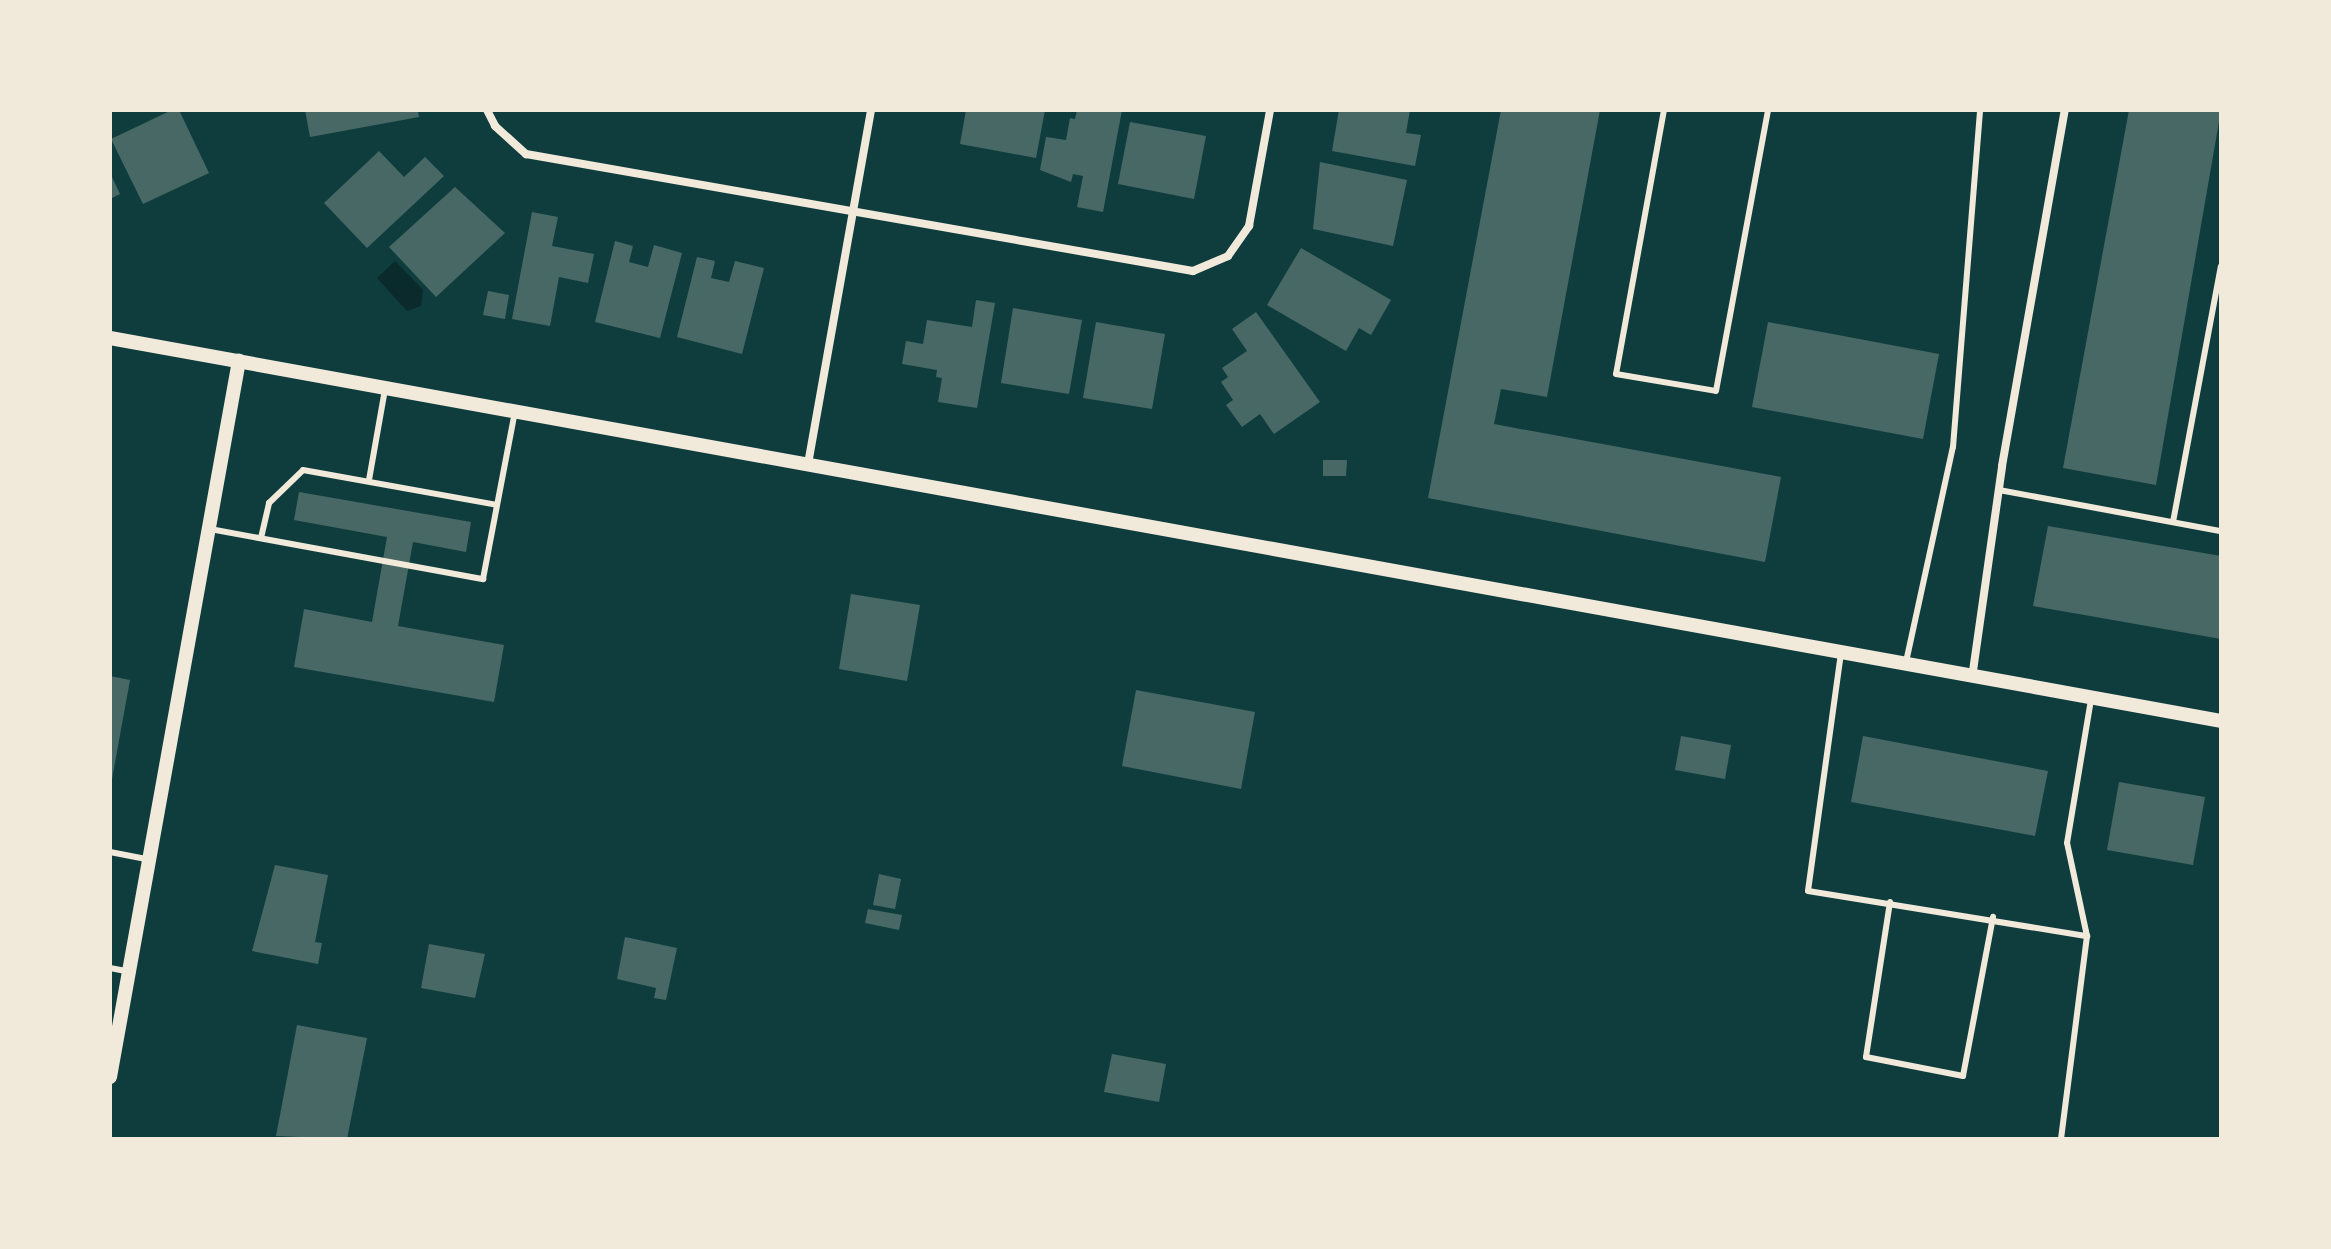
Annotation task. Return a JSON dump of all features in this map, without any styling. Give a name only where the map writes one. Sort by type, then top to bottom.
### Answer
[{"type":"street","points":[[487,110],[495,126],[526,154],[1193,271],[1228,256],[1249,226],[1270,110]]},
{"type":"street","points":[[808,464],[871,110]]},
{"type":"street","points":[[1972,678],[1999,490],[2065,110]]},
{"type":"street","points":[[110,338],[2221,721]]},
{"type":"street","points":[[110,1077],[239,361]]},
{"type":"lane","points":[[1664,110],[1616,374],[1716,391],[1768,110]]},
{"type":"lane","points":[[1905,665],[1953,447],[1980,110]]},
{"type":"lane","points":[[2173,522],[2221,266]]},
{"type":"lane","points":[[369,480],[385,388]]},
{"type":"lane","points":[[208,529],[483,579],[515,411]]},
{"type":"lane","points":[[261,538],[269,503],[303,470],[497,505]]},
{"type":"lane","points":[[1999,490],[2221,531]]},
{"type":"lane","points":[[1841,653],[1808,891],[1993,917],[2087,936]]},
{"type":"lane","points":[[2061,1139],[2087,936],[2067,843],[2091,699]]},
{"type":"lane","points":[[110,852],[151,860]]},
{"type":"lane","points":[[1890,902],[1866,1057],[1963,1076],[1993,917]]},
{"type":"lane","points":[[110,968],[130,972]]},
{"type":"water","points":[[395,261],[423,290],[421,306],[407,311],[377,278]]},
{"type":"building","points":[[172,110],[179,110],[209,173],[143,204],[111,139]]},
{"type":"building","points":[[305,110],[418,110],[419,117],[310,137]]},
{"type":"building","points":[[966,110],[1045,110],[1036,158],[960,144]]},
{"type":"building","points":[[1077,110],[1122,110],[1103,212],[1077,207],[1083,176],[1073,174],[1071,182],[1040,170],[1046,137],[1066,140],[1070,118],[1075,119]]},
{"type":"building","points":[[1339,110],[1410,110],[1406,133],[1421,135],[1415,166],[1332,151]]},
{"type":"building","points":[[1501,110],[1600,110],[1547,397],[1501,389],[1494,424],[1781,477],[1765,562],[1428,498]]},
{"type":"building","points":[[2129,110],[2221,110],[2156,485],[2063,468]]},
{"type":"building","points":[[1130,122],[1206,136],[1194,199],[1118,184]]},
{"type":"building","points":[[379,151],[404,177],[425,157],[444,176],[367,248],[324,203]]},
{"type":"building","points":[[1320,162],[1407,180],[1393,246],[1313,229]]},
{"type":"building","points":[[110,173],[120,194],[110,199]]},
{"type":"building","points":[[455,187],[505,233],[436,297],[389,247]]},
{"type":"building","points":[[532,212],[558,217],[552,246],[594,254],[588,283],[559,277],[550,326],[512,319]]},
{"type":"building","points":[[615,241],[633,246],[629,262],[648,267],[654,245],[682,253],[660,338],[595,322]]},
{"type":"building","points":[[1301,248],[1391,300],[1371,335],[1359,328],[1346,351],[1267,305]]},
{"type":"building","points":[[697,257],[715,261],[711,278],[729,282],[735,261],[764,268],[742,354],[677,337]]},
{"type":"building","points":[[488,291],[509,295],[505,319],[483,315]]},
{"type":"building","points":[[976,300],[995,303],[977,408],[938,402],[942,378],[936,377],[937,370],[902,364],[906,341],[923,344],[927,320],[972,327]]},
{"type":"building","points":[[1013,308],[1082,320],[1069,394],[1001,383]]},
{"type":"building","points":[[1256,312],[1320,402],[1274,434],[1260,414],[1242,427],[1226,405],[1233,400],[1221,382],[1228,377],[1222,368],[1247,351],[1232,329]]},
{"type":"building","points":[[1096,322],[1165,334],[1152,409],[1083,398]]},
{"type":"building","points":[[1768,322],[1939,354],[1923,439],[1752,407]]},
{"type":"building","points":[[1323,460],[1347,460],[1346,476],[1323,476]]},
{"type":"building","points":[[299,492],[471,522],[466,552],[413,542],[398,626],[504,645],[494,702],[294,667],[304,609],[372,622],[387,537],[294,520]]},
{"type":"building","points":[[2048,526],[2221,556],[2221,639],[2033,606]]},
{"type":"building","points":[[851,594],[920,605],[907,681],[839,669]]},
{"type":"building","points":[[110,676],[130,680],[112,779],[110,778]]},
{"type":"building","points":[[1136,690],[1255,712],[1241,789],[1122,766]]},
{"type":"building","points":[[1681,736],[1731,745],[1725,779],[1675,770]]},
{"type":"building","points":[[1863,736],[2048,771],[2035,836],[1851,802]]},
{"type":"building","points":[[2119,782],[2205,797],[2193,865],[2107,850]]},
{"type":"building","points":[[275,865],[328,875],[315,942],[322,943],[318,964],[252,951]]},
{"type":"building","points":[[879,874],[901,879],[895,909],[873,905]]},
{"type":"building","points":[[868,909],[902,915],[899,930],[865,923]]},
{"type":"building","points":[[625,937],[677,948],[666,1000],[654,998],[656,988],[617,979]]},
{"type":"building","points":[[429,944],[485,954],[475,998],[421,988]]},
{"type":"building","points":[[297,1025],[367,1038],[347,1139],[276,1136]]},
{"type":"building","points":[[1112,1054],[1166,1064],[1159,1102],[1104,1092]]}]
